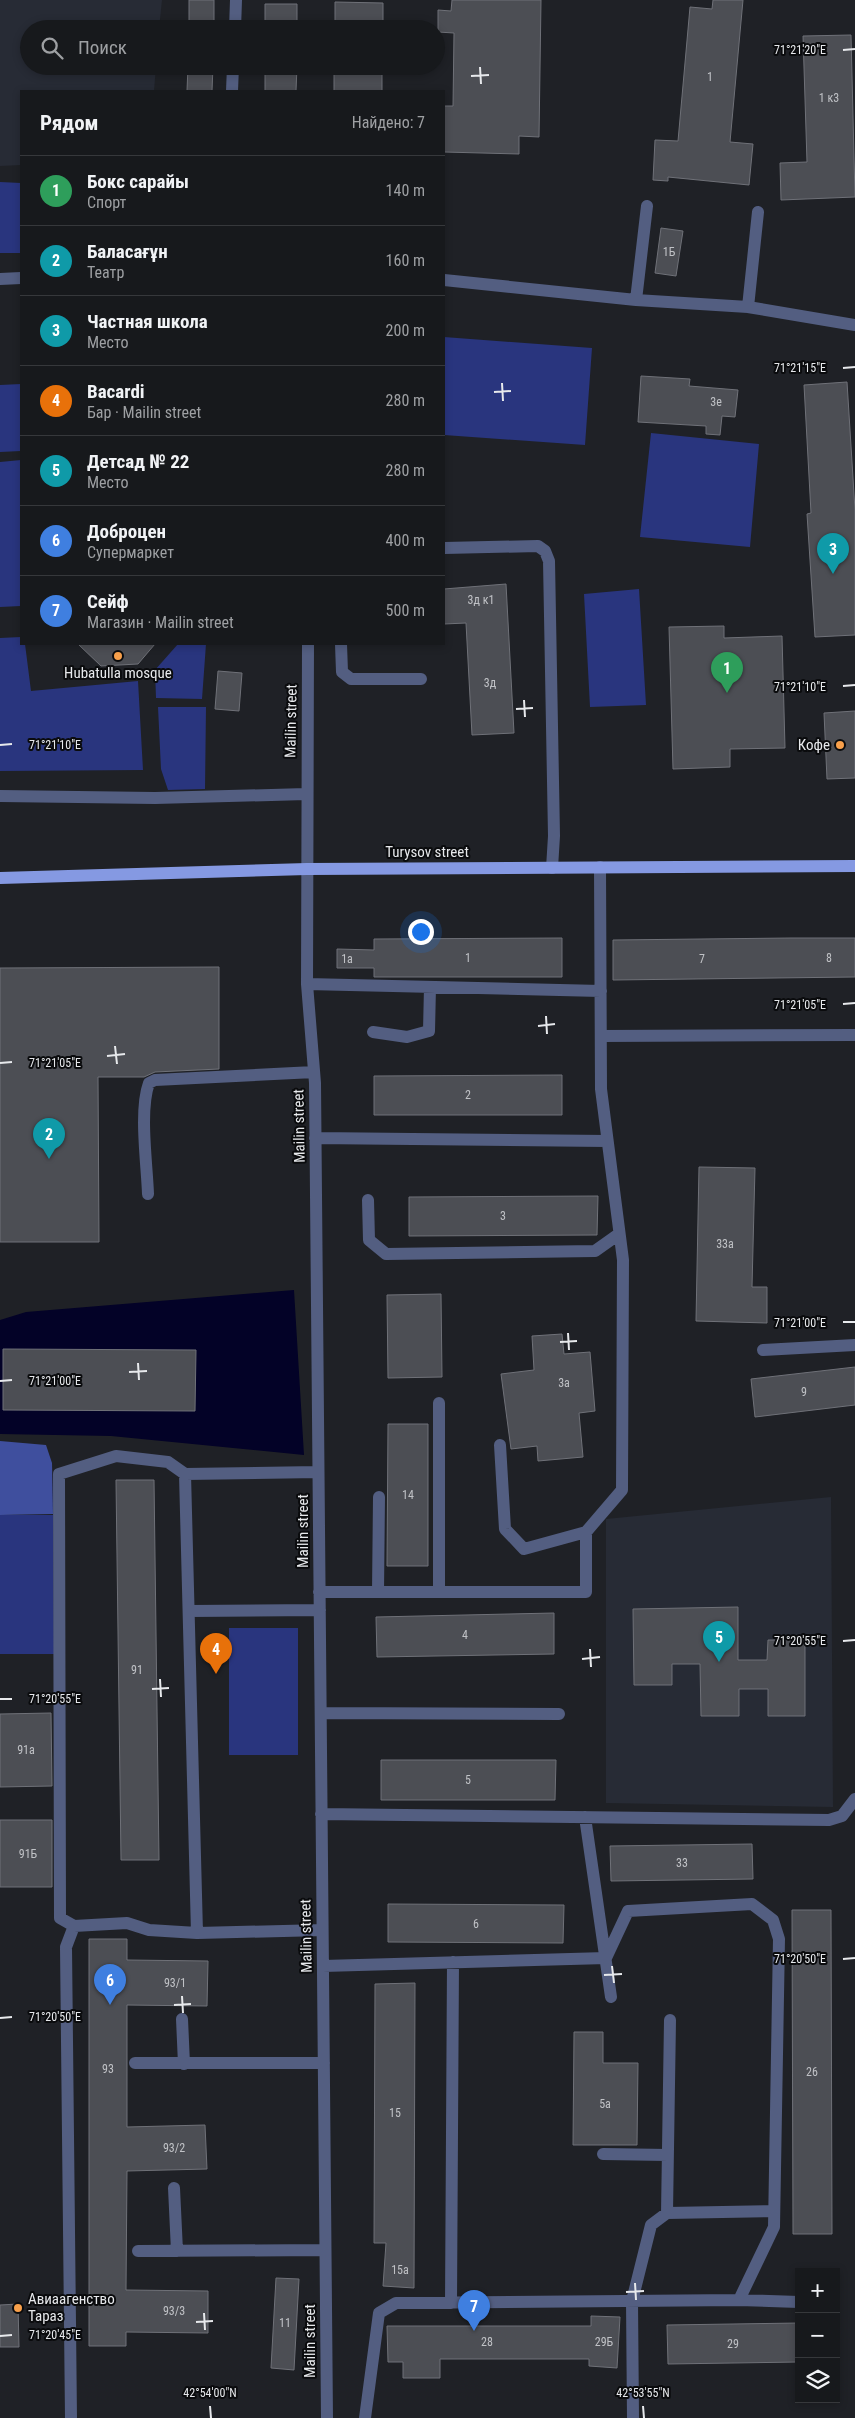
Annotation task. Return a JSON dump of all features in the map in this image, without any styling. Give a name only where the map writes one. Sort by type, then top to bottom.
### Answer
[{"type":"main road","name":"Turysov street","points":[[0,878],[307,869],[855,866]]},
{"type":"street","points":[[235,20],[236,0]]},
{"type":"street","points":[[232,90],[233,75]]},
{"type":"street","points":[[636,300],[647,206]]},
{"type":"street","points":[[748,307],[758,212]]},
{"type":"street","points":[[0,279],[20,278]]},
{"type":"street","points":[[445,280],[636,300],[748,307],[855,325]]},
{"type":"street","points":[[445,548],[538,546],[545,551],[549,560],[554,836],[552,868]]},
{"type":"street","name":"Mailin street","points":[[308,645],[306,794],[307,984],[314,1072],[315,1138],[327,2418]]},
{"type":"street","points":[[341,645],[342,672],[351,679],[420,678]]},
{"type":"street","points":[[0,796],[155,798],[306,794]]},
{"type":"street","points":[[500,1445],[505,1529],[524,1549],[586,1532],[622,1490],[623,1260],[601,1089],[600,867]]},
{"type":"street","points":[[307,984],[601,991]]},
{"type":"street","points":[[373,1032],[407,1037],[429,1031],[430,987]]},
{"type":"street","points":[[601,1036],[855,1035]]},
{"type":"street","points":[[148,1194],[145,1102],[149,1083],[155,1080],[314,1072]]},
{"type":"street","points":[[315,1138],[607,1141]]},
{"type":"street","points":[[368,1200],[370,1240],[386,1254],[596,1251],[620,1234]]},
{"type":"street","points":[[762,1350],[855,1345]]},
{"type":"street","points":[[439,1592],[440,1404]]},
{"type":"street","points":[[318,1472],[185,1474],[168,1462],[116,1456],[59,1474],[60,1918],[74,1926],[127,1923],[150,1930],[197,1933],[322,1930]]},
{"type":"street","points":[[185,1474],[197,1933]]},
{"type":"street","points":[[378,1592],[379,1497]]},
{"type":"street","points":[[319,1592],[586,1592],[586,1532]]},
{"type":"street","points":[[188,1611],[320,1610]]},
{"type":"street","points":[[321,1714],[559,1714]]},
{"type":"street","points":[[321,1814],[829,1820],[842,1816],[855,1799]]},
{"type":"street","points":[[585,1817],[611,1997]]},
{"type":"street","points":[[606,1958],[628,1911],[752,1904],[773,1920],[779,1939],[774,2227],[739,2300]]},
{"type":"street","points":[[71,2418],[66,1947],[74,1926]]},
{"type":"street","points":[[323,1966],[606,1958]]},
{"type":"street","points":[[451,2303],[453,1962]]},
{"type":"street","points":[[182,2019],[184,2064]]},
{"type":"street","points":[[667,2213],[670,2020]]},
{"type":"street","points":[[135,2063],[324,2062]]},
{"type":"street","points":[[604,2154],[668,2156]]},
{"type":"street","points":[[174,2188],[177,2251]]},
{"type":"street","points":[[633,2418],[632,2301],[651,2225],[667,2213],[774,2211]]},
{"type":"street","points":[[138,2251],[325,2250]]},
{"type":"street","points":[[365,2418],[379,2313],[396,2304],[739,2300],[795,2302]]},
{"type":"shaded area","points":[[0,0],[162,0],[160,20],[20,20],[20,75],[155,75],[154,90],[20,90],[20,165],[0,166]]},
{"type":"shaded area","points":[[0,182],[20,183],[20,253],[0,253]]},
{"type":"shaded area","points":[[445,337],[592,348],[585,445],[445,435]]},
{"type":"shaded area","points":[[20,384],[20,451],[0,452],[0,385]]},
{"type":"shaded area","points":[[651,433],[759,444],[750,547],[640,537]]},
{"type":"shaded area","points":[[20,460],[20,606],[0,607],[0,462]]},
{"type":"shaded area","points":[[639,589],[646,705],[590,707],[584,594]]},
{"type":"shaded area","points":[[20,637],[20,645],[25,645],[31,691],[138,681],[143,770],[0,771],[0,638]]},
{"type":"shaded area","points":[[177,645],[206,645],[202,699],[156,698],[155,670]]},
{"type":"shaded area","points":[[158,707],[206,707],[205,789],[168,790],[161,769]]},
{"type":"shaded area","points":[[294,1290],[304,1455],[111,1436],[0,1434],[0,1320],[26,1312]]},
{"type":"shaded area","points":[[0,1441],[46,1445],[52,1463],[53,1514],[0,1515]]},
{"type":"shaded area","points":[[831,1497],[833,1807],[606,1803],[606,1519]]},
{"type":"shaded area","points":[[0,1515],[53,1515],[54,1654],[0,1654]]},
{"type":"shaded area","points":[[229,1628],[298,1628],[298,1755],[229,1755]]},
{"type":"building","points":[[189,0],[214,0],[214,20],[189,20]]},
{"type":"building","points":[[452,0],[541,0],[539,137],[519,136],[519,154],[445,152],[445,106],[453,106],[454,33],[445,32],[445,20],[438,20],[438,10],[451,11]]},
{"type":"building","points":[[713,0],[743,0],[730,142],[753,144],[749,185],[668,177],[668,181],[653,180],[655,140],[678,141],[690,7],[712,9]]},
{"type":"building","points":[[335,2],[383,3],[383,20],[335,20]]},
{"type":"building","points":[[265,4],[297,4],[297,20],[265,20]]},
{"type":"building","points":[[851,35],[855,197],[781,200],[780,163],[807,162],[803,36]]},
{"type":"building","points":[[188,75],[213,75],[212,90],[187,90]]},
{"type":"building","points":[[265,75],[297,75],[296,90],[265,90]]},
{"type":"building","points":[[334,75],[382,75],[382,90],[334,90]]},
{"type":"building","points":[[661,228],[683,231],[676,276],[655,273]]},
{"type":"building","points":[[641,376],[690,379],[689,386],[738,390],[735,417],[722,416],[720,435],[706,434],[706,426],[638,422]]},
{"type":"building","points":[[847,382],[855,510],[855,635],[815,637],[807,514],[811,513],[804,385]]},
{"type":"building","points":[[506,584],[514,733],[472,735],[466,623],[445,624],[445,589]]},
{"type":"building","points":[[724,626],[724,638],[782,636],[785,748],[730,749],[730,767],[673,769],[669,627]]},
{"type":"building","name":"Hubatulla mosque","points":[[79,645],[154,645],[138,664],[101,666]]},
{"type":"building","points":[[218,671],[242,673],[239,711],[215,709]]},
{"type":"building","name":"Кофе","points":[[855,711],[855,778],[827,779],[824,713]]},
{"type":"building","points":[[562,938],[562,977],[374,977],[374,968],[337,968],[337,949],[374,950],[374,939]]},
{"type":"building","points":[[855,938],[855,977],[613,980],[613,940]]},
{"type":"building","points":[[219,967],[219,1069],[155,1072],[144,1077],[98,1077],[99,1242],[0,1242],[0,968]]},
{"type":"building","points":[[562,1075],[562,1115],[374,1115],[374,1076]]},
{"type":"building","points":[[699,1167],[755,1168],[752,1287],[767,1287],[767,1323],[696,1321]]},
{"type":"building","points":[[598,1196],[597,1235],[409,1236],[409,1197]]},
{"type":"building","points":[[441,1294],[442,1377],[388,1378],[387,1295]]},
{"type":"building","points":[[562,1334],[564,1354],[590,1352],[595,1411],[579,1413],[583,1457],[538,1461],[537,1446],[511,1449],[501,1374],[534,1370],[532,1336]]},
{"type":"building","points":[[3,1349],[196,1350],[195,1411],[3,1410]]},
{"type":"building","points":[[855,1367],[855,1405],[755,1417],[751,1379]]},
{"type":"building","points":[[388,1424],[428,1424],[428,1566],[387,1566]]},
{"type":"building","points":[[116,1480],[154,1480],[159,1860],[121,1860]]},
{"type":"building","points":[[738,1607],[738,1660],[767,1660],[768,1640],[805,1640],[805,1716],[768,1716],[768,1689],[739,1689],[739,1716],[701,1716],[700,1664],[672,1664],[672,1685],[634,1685],[633,1609]]},
{"type":"building","points":[[554,1613],[554,1654],[377,1657],[376,1617]]},
{"type":"building","points":[[51,1713],[52,1786],[0,1787],[0,1714]]},
{"type":"building","points":[[381,1760],[556,1760],[555,1800],[381,1800]]},
{"type":"building","points":[[0,1820],[52,1820],[52,1887],[0,1887]]},
{"type":"building","points":[[752,1844],[753,1879],[611,1881],[610,1846]]},
{"type":"building","points":[[388,1904],[564,1905],[563,1943],[388,1942]]},
{"type":"building","points":[[792,1910],[831,1910],[832,2234],[793,2234]]},
{"type":"building","points":[[89,1939],[127,1939],[127,1960],[208,1961],[207,2006],[127,2005],[127,2127],[205,2125],[207,2169],[127,2171],[126,2290],[208,2291],[208,2333],[126,2332],[126,2346],[89,2346]]},
{"type":"building","points":[[415,1983],[414,2288],[383,2286],[386,2243],[374,2243],[375,1984]]},
{"type":"building","points":[[574,2032],[603,2032],[603,2063],[638,2063],[637,2145],[573,2145]]},
{"type":"building","points":[[276,2278],[299,2279],[294,2370],[271,2368]]},
{"type":"building","points":[[18,2304],[19,2347],[0,2347],[0,2305]]},
{"type":"building","points":[[591,2316],[620,2317],[617,2368],[589,2366],[589,2359],[440,2359],[440,2378],[403,2378],[403,2362],[388,2362],[387,2326],[591,2326]]},
{"type":"building","points":[[795,2323],[795,2362],[668,2364],[667,2325]]},
{"type":"place","name":"Частная школа","points":[[833,574]]},
{"type":"place","name":"Hubatulla mosque","points":[[118,656]]},
{"type":"place","name":"Бокс сарайы","points":[[727,693]]},
{"type":"place","name":"Кофе","points":[[840,745]]},
{"type":"place","name":"Баласағұн","points":[[49,1159]]},
{"type":"place","name":"Детсад № 22","points":[[719,1662]]},
{"type":"place","name":"Bacardi","points":[[216,1674]]},
{"type":"place","name":"Доброцен","points":[[110,2005]]},
{"type":"place","name":"Авиаагенство Тараз","points":[[18,2308]]},
{"type":"place","name":"Сейф","points":[[474,2331]]}]
